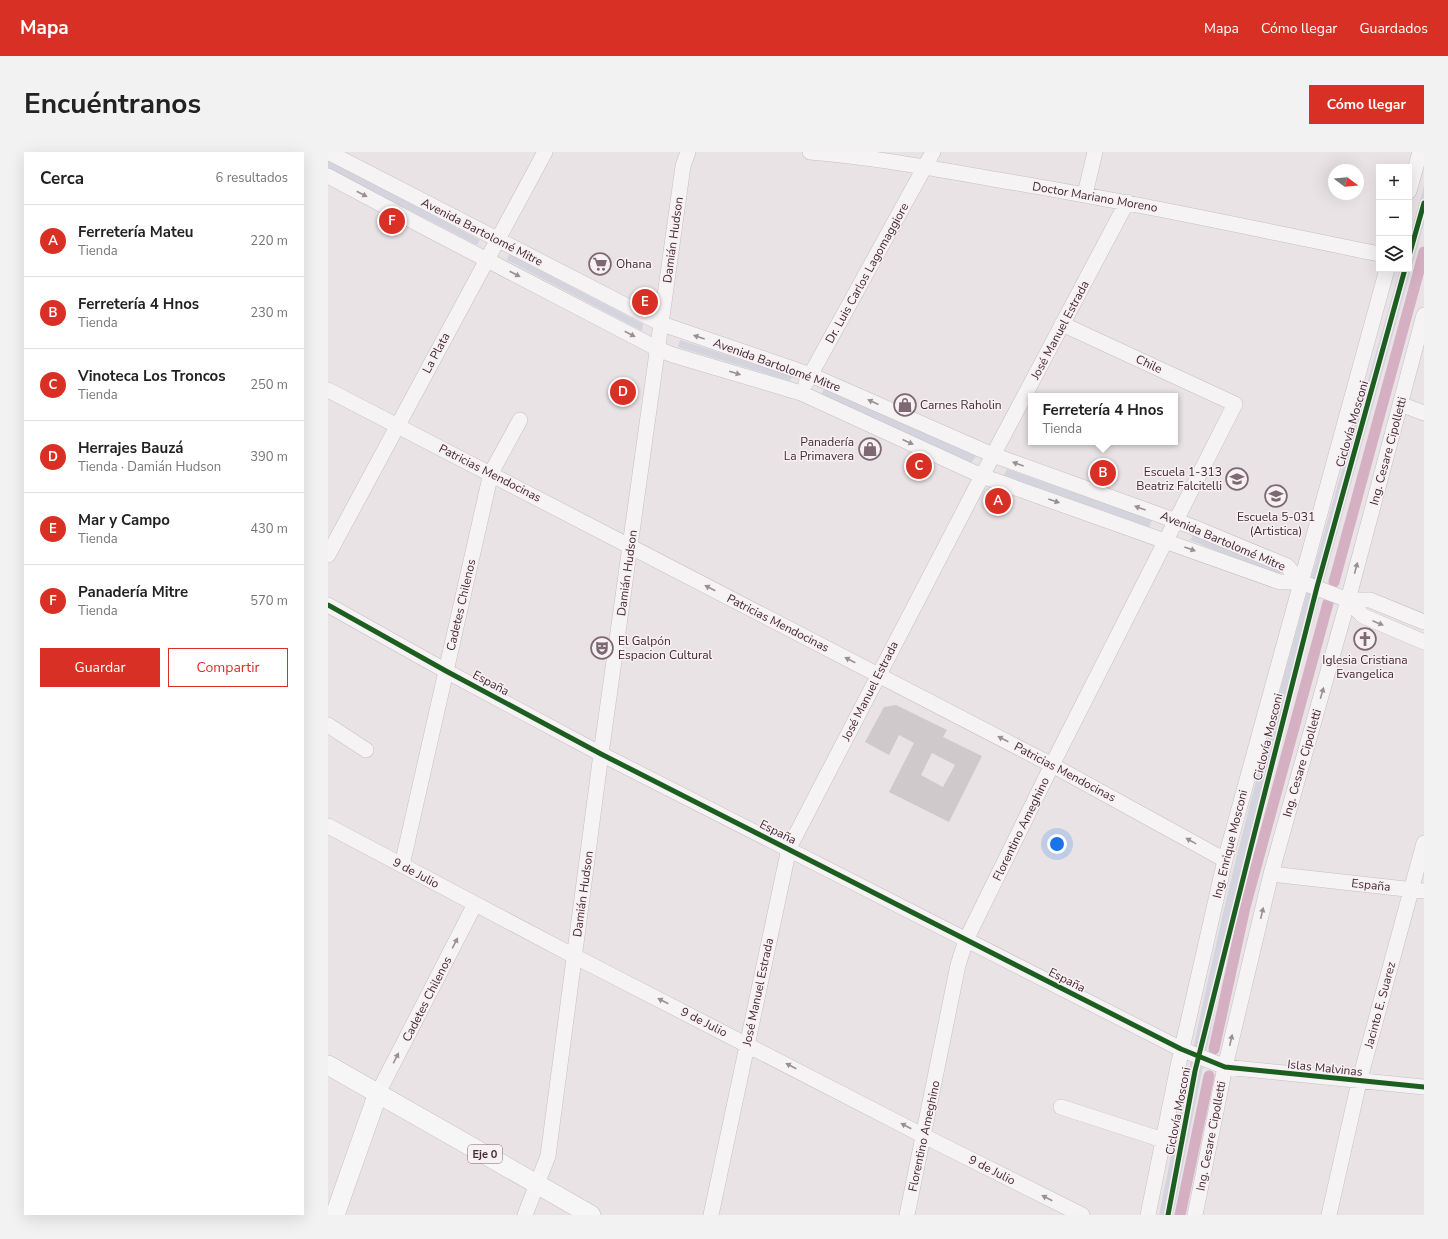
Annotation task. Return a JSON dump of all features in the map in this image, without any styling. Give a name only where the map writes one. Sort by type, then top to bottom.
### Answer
[{"type":"main road","name":"Eje 0","points":[[328,1065],[590,1215]]},
{"type":"main road","points":[[334,1205],[378,1093]]},
{"type":"street","name":"Avenida Bartolomé Mitre","points":[[328,152],[662,324],[811,374],[993,455],[1176,521],[1287,566],[1301,582]]},
{"type":"street","name":"La Plata","points":[[328,555],[545,152]]},
{"type":"street","name":"Damián Hudson","points":[[525,1215],[548,1156],[601,754],[683,166],[688,152]]},
{"type":"street","name":"Doctor Mariano Moreno","points":[[810,152],[860,157],[1085,194],[1376,253]]},
{"type":"street","name":"Dr. Luis Carlos Lagomaggiore","points":[[801,393],[933,152]]},
{"type":"street","points":[[1085,194],[1095,152]]},
{"type":"street","points":[[1412,180],[1420,152]]},
{"type":"street","name":"Avenida Bartolomé Mitre","points":[[328,176],[658,349],[673,355],[801,393],[982,476],[1166,540],[1280,582],[1301,582],[1348,600],[1370,600],[1424,622]]},
{"type":"street","name":"José Manuel Estrada","points":[[711,1215],[789,848],[878,674],[1127,202]]},
{"type":"street","name":"Ing. Enrique Mosconi","points":[[1148,1215],[1181,1049],[1225,860],[1386,272]]},
{"type":"street","name":"Ing. Cesare Cipolletti","points":[[1195,1215],[1225,1067],[1271,874],[1348,600],[1424,315]]},
{"type":"street","name":"Chile","points":[[1062,324],[1235,404]]},
{"type":"street","name":"Patricias Mendocinas","points":[[328,390],[491,473],[1052,765],[1225,860]]},
{"type":"street","name":"Florentino Ameghino","points":[[907,1215],[958,965],[966,940],[1052,765],[1235,404]]},
{"type":"street","points":[[1400,404],[1424,413]]},
{"type":"street","name":"Cadetes Chilenos","points":[[402,865],[491,473],[520,420]]},
{"type":"street","name":"Avenida Bartolomé Mitre","points":[[1348,600],[1363,616],[1424,642]]},
{"type":"street","name":"España","points":[[328,605],[601,754],[789,848],[1181,1049],[1225,1067]]},
{"type":"street","points":[[328,725],[366,750]]},
{"type":"street","name":"9 de Julio","points":[[328,826],[574,956],[924,1136],[1082,1215]]},
{"type":"street","name":"Jacinto E. Suarez","points":[[1329,1215],[1359,1082],[1417,890],[1424,843]]},
{"type":"street","name":"España","points":[[1271,874],[1417,890]]},
{"type":"street","name":"Cadetes Chilenos","points":[[378,1093],[475,904]]},
{"type":"street","name":"Islas Malvinas","points":[[1225,1067],[1359,1082],[1424,1087]]},
{"type":"street","points":[[1061,1107],[1163,1140]]},
{"type":"shaded area","points":[[328,160],[480,240],[477,245],[328,168]]},
{"type":"shaded area","points":[[1424,186],[1424,223],[1412,266],[1412,228]]},
{"type":"shaded area","points":[[509,254],[643,324],[642,331],[507,260]]},
{"type":"shaded area","points":[[1399,272],[1410,272],[1317,607],[1243,885],[1211,1026],[1173,1215],[1159,1215],[1236,858],[1304,605]]},
{"type":"shaded area","points":[[680,340],[792,376],[790,381],[678,347]]},
{"type":"shaded area","points":[[824,389],[976,456],[971,463],[821,395]]},
{"type":"shaded area","points":[[1007,469],[1152,520],[1149,527],[1004,475]]},
{"type":"shaded area","points":[[1193,535],[1282,570],[1279,576],[1190,540]]},
{"type":"building","points":[[896,705],[947,730],[943,737],[982,756],[949,822],[889,792],[914,743],[899,735],[889,755],[865,742],[884,707]],"holes":[[[932,753],[955,765],[943,787],[921,775]]]},
{"type":"waterway","points":[[1334,582],[1424,252]]},
{"type":"waterway","points":[[1214,1049],[1245,907],[1328,603]]},
{"type":"waterway","points":[[1180,1215],[1209,1076]]},
{"type":"cycle path","points":[[1412,245],[1424,203]]},
{"type":"cycle path","name":"Ciclovía Mosconi","points":[[1168,1215],[1195,1071],[1251,847],[1317,587],[1404,272]]},
{"type":"cycle path","points":[[328,605],[446,671],[601,754],[1181,1049],[1225,1067],[1424,1087]]},
{"type":"place","name":"Panadería Mitre","points":[[392,221]]},
{"type":"place","name":"Ohana","points":[[600,264]]},
{"type":"place","name":"Mar y Campo","points":[[645,302]]},
{"type":"place","name":"Herrajes Bauzá","points":[[623,392]]},
{"type":"place","name":"Carnes Raholin","points":[[905,405]]},
{"type":"place","name":"Panadería La Primavera","points":[[870,449]]},
{"type":"place","name":"Vinoteca Los Troncos","points":[[919,466]]},
{"type":"place","name":"Ferretería 4 Hnos","points":[[1103,473]]},
{"type":"place","name":"Escuela 1-313 Beatriz Falcitelli","points":[[1237,479]]},
{"type":"place","name":"Escuela 5-031 (Artistica)","points":[[1276,496]]},
{"type":"place","name":"Ferretería Mateu","points":[[998,501]]},
{"type":"place","name":"Iglesia Cristiana Evangelica","points":[[1365,639]]},
{"type":"place","name":"El Galpón Espacion Cultural","points":[[602,648]]}]
